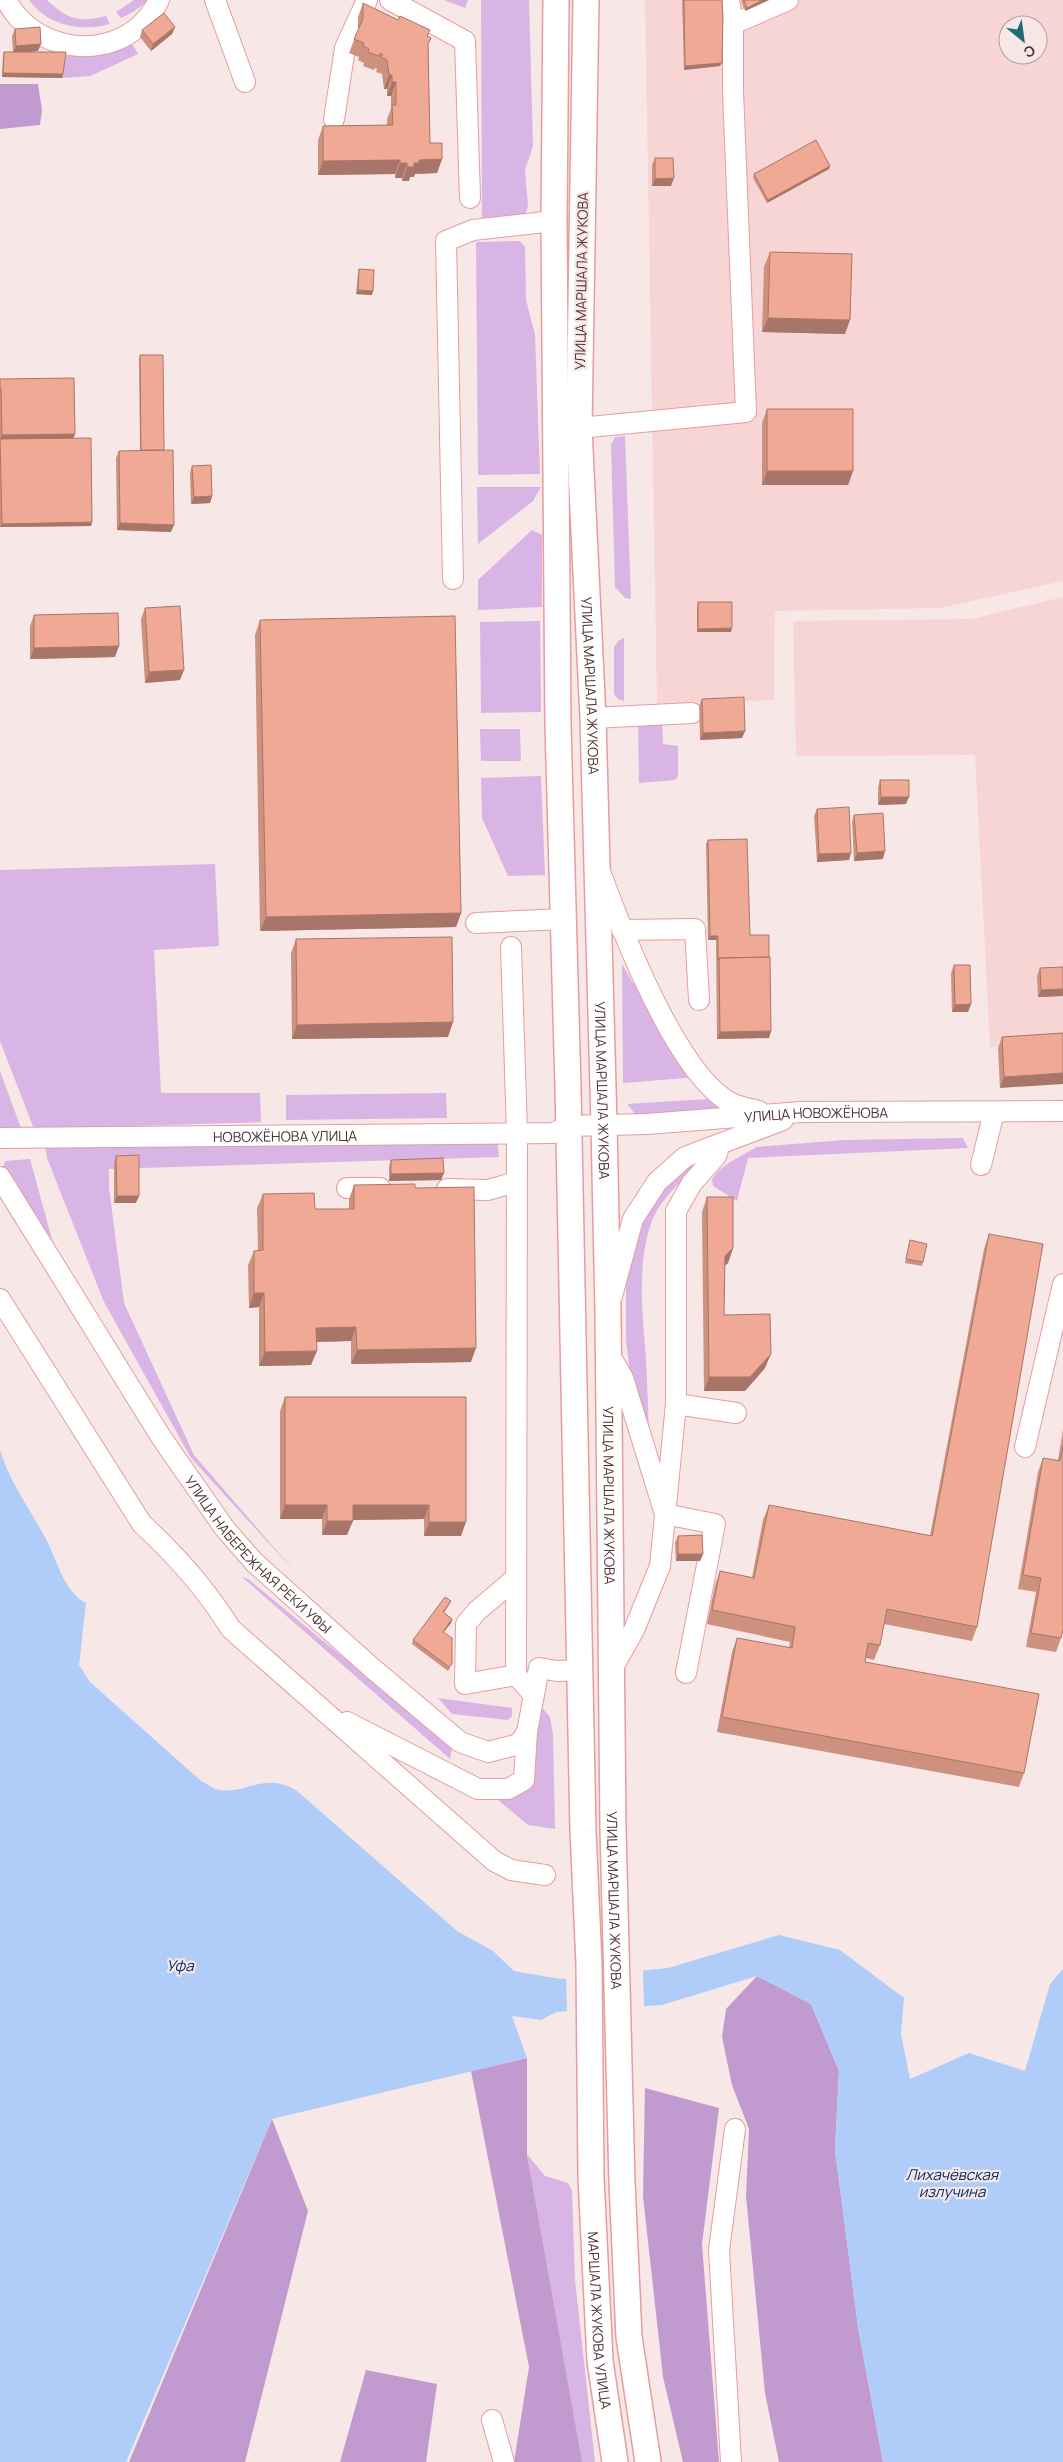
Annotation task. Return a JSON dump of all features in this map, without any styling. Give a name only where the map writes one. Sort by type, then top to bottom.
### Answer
[{"type":"main road","name":"УЛИЦА МАРШАЛА ЖУКОВА","points":[[556,0],[554,221],[558,725],[569,1126],[583,1831],[589,1964],[591,2178]]},
{"type":"main road","name":"УЛИЦА МАРШАЛА ЖУКОВА","points":[[586,0],[579,428],[593,718],[604,1125],[608,1312],[613,1829],[622,2182]]},
{"type":"main road","name":"МАРШАЛА ЖУКОВА УЛИЦА","points":[[591,2178],[600,2361],[615,2462]]},
{"type":"main road","name":"МАРШАЛА ЖУКОВА УЛИЦА","points":[[622,2182],[629,2337],[648,2462]]},
{"type":"street","points":[[6,0],[25,25],[49,41],[78,48],[106,45],[133,32],[153,12],[159,0]]},
{"type":"street","points":[[215,0],[245,82]]},
{"type":"street","points":[[334,119],[345,48],[367,0]]},
{"type":"street","points":[[390,0],[465,41],[470,198]]},
{"type":"street","points":[[579,428],[746,412],[733,90],[733,24],[729,0]]},
{"type":"street","points":[[733,24],[788,0]]},
{"type":"street","points":[[453,579],[446,241],[473,230],[554,221]]},
{"type":"street","points":[[593,718],[692,714]]},
{"type":"street","points":[[597,864],[622,930],[654,1001],[678,1043],[708,1084],[732,1104],[759,1111],[801,1112]]},
{"type":"street","points":[[476,923],[563,919]]},
{"type":"street","points":[[622,930],[695,929],[706,958],[698,1000]]},
{"type":"street","points":[[511,947],[517,1133],[516,1675],[533,1694]]},
{"type":"street","name":"УЛИЦА НОВОЖЁНОВА","points":[[569,1126],[647,1124],[801,1112],[1063,1111]]},
{"type":"street","points":[[608,1312],[633,1219],[657,1182],[685,1157],[801,1112]]},
{"type":"street","points":[[981,1165],[994,1112]]},
{"type":"street","name":"НОВОЖЁНОВА УЛИЦА","points":[[0,1138],[553,1133],[569,1126]]},
{"type":"street","points":[[612,1669],[634,1630],[660,1566],[676,1404],[676,1210],[692,1183],[716,1156],[720,1144]]},
{"type":"street","name":"УЛИЦА НАБЕРЕЖНАЯ РЕКИ УФЫ","points":[[0,1177],[161,1437],[225,1529],[254,1562],[372,1668],[460,1742],[488,1752],[519,1744],[527,1732]]},
{"type":"street","points":[[432,1189],[488,1190],[516,1182]]},
{"type":"street","points":[[348,1188],[404,1189]]},
{"type":"street","points":[[1025,1447],[1063,1284]]},
{"type":"street","points":[[0,1299],[142,1524],[168,1548],[206,1591],[231,1629],[494,1860],[511,1870],[545,1875]]},
{"type":"street","points":[[608,1352],[623,1378],[665,1514]]},
{"type":"street","points":[[676,1404],[736,1413]]},
{"type":"street","points":[[665,1514],[714,1524],[686,1673]]},
{"type":"street","points":[[516,1578],[477,1611],[466,1624],[465,1684],[516,1675]]},
{"type":"street","points":[[320,1709],[478,1789],[508,1789],[524,1780],[527,1732],[539,1668],[557,1671],[580,1670]]},
{"type":"street","points":[[732,2462],[719,2250],[734,2128]]},
{"type":"street","points":[[492,2420],[504,2462]]},
{"type":"shaded area","points":[[29,0],[47,0],[61,12],[74,18],[88,19],[106,16],[110,24],[88,27],[66,25],[46,16]]},
{"type":"shaded area","points":[[134,0],[149,0],[121,18],[116,12]]},
{"type":"shaded area","points":[[444,0],[468,0],[465,8]]},
{"type":"shaded area","points":[[481,0],[529,0],[533,146],[525,170],[528,206],[524,218],[482,220]]},
{"type":"shaded area","points":[[645,0],[1063,0],[1063,581],[940,608],[775,611],[774,700],[657,705]]},
{"type":"shaded area","points":[[129,39],[138,54],[90,76],[62,78],[64,56],[92,52]]},
{"type":"shaded area","points":[[0,84],[38,84],[42,110],[40,125],[0,129]]},
{"type":"shaded area","points":[[520,241],[525,247],[526,300],[535,334],[540,474],[478,475],[476,242]]},
{"type":"shaded area","points":[[625,436],[631,599],[625,598],[615,587],[611,445],[615,437]]},
{"type":"shaded area","points":[[477,487],[541,487],[533,501],[478,544]]},
{"type":"shaded area","points":[[532,530],[542,535],[542,607],[478,610],[478,580]]},
{"type":"shaded area","points":[[1063,597],[1063,1045],[990,1047],[975,755],[796,756],[793,621],[971,619]]},
{"type":"shaded area","points":[[540,621],[541,712],[481,713],[480,622]]},
{"type":"shaded area","points":[[624,638],[624,701],[618,699],[614,694],[614,647],[618,641]]},
{"type":"shaded area","points":[[638,718],[662,720],[663,744],[678,746],[678,776],[675,780],[639,783]]},
{"type":"shaded area","points":[[480,729],[520,729],[521,761],[481,761]]},
{"type":"shaded area","points":[[541,776],[545,875],[508,876],[482,818],[481,778]]},
{"type":"shaded area","points":[[215,864],[219,946],[154,950],[161,1093],[260,1093],[261,1122],[34,1129],[0,1041],[0,870]]},
{"type":"shaded area","points":[[622,964],[669,1043],[698,1077],[623,1083]]},
{"type":"shaded area","points":[[0,1071],[21,1128],[0,1128]]},
{"type":"shaded area","points":[[446,1093],[447,1118],[286,1120],[286,1095]]},
{"type":"shaded area","points":[[709,1099],[721,1111],[637,1116],[627,1104]]},
{"type":"shaded area","points":[[963,1138],[968,1148],[748,1158],[737,1201],[713,1186],[712,1179],[718,1171],[757,1147],[844,1140]]},
{"type":"shaded area","points":[[497,1139],[499,1157],[109,1169],[109,1188],[124,1303],[194,1455],[296,1573],[191,1458],[104,1302],[47,1158],[45,1146]]},
{"type":"shaded area","points":[[30,1159],[56,1254],[3,1167],[5,1161]]},
{"type":"shaded area","points":[[690,1159],[701,1163],[673,1190],[661,1205],[652,1221],[644,1254],[642,1308],[647,1375],[650,1471],[642,1472],[626,1340],[626,1273],[638,1221],[662,1182]]},
{"type":"shaded area","points":[[242,1577],[248,1579],[452,1747],[450,1759]]},
{"type":"shaded area","points":[[438,1698],[512,1708],[512,1716],[508,1720],[452,1714]]},
{"type":"shaded area","points":[[538,1703],[550,1717],[553,1734],[555,1829],[528,1825],[492,1795],[514,1795]]},
{"type":"shaded area","points":[[757,1976],[811,2004],[839,2071],[835,2150],[858,2327],[883,2462],[779,2462],[765,2393],[746,2196],[749,2129],[732,2085],[722,2037],[726,2009]]},
{"type":"shaded area","points":[[527,2058],[527,2155],[582,2462],[514,2462],[529,2367],[471,2071]]},
{"type":"shaded area","points":[[645,2088],[719,2108],[702,2244],[719,2462],[683,2462],[663,2377],[643,2196]]},
{"type":"shaded area","points":[[272,2119],[308,2211],[245,2462],[129,2462]]},
{"type":"shaded area","points":[[527,2154],[545,2176],[568,2183],[572,2190],[575,2280],[595,2462],[576,2462]]},
{"type":"shaded area","points":[[366,2370],[437,2384],[426,2462],[340,2462]]},
{"type":"water","name":"Уфа","points":[[0,1450],[9,1474],[46,1539],[62,1575],[78,1598],[86,1603],[79,1665],[90,1682],[201,1781],[215,1789],[236,1790],[264,1783],[274,1783],[285,1785],[297,1791],[457,1931],[493,1951],[514,1971],[560,1979],[668,1968],[779,1935],[840,1950],[904,1998],[901,2034],[910,2079],[969,2053],[1025,2071],[1050,1984],[1063,1969],[1063,2462],[883,2462],[858,2327],[835,2150],[839,2071],[811,2004],[757,1976],[662,2005],[556,2012],[541,2020],[512,2016],[527,2058],[272,2119],[126,2462],[0,2462]]},
{"type":"pier","points":[[643,1968],[644,2008],[567,2013],[566,1976]]},
{"type":"building","points":[[684,0],[722,0],[722,63],[685,66]]},
{"type":"building","points":[[744,0],[763,0],[747,8]]},
{"type":"building","points":[[363,3],[398,20],[400,16],[430,30],[427,36],[431,38],[428,44],[430,143],[442,143],[442,159],[419,160],[419,163],[414,163],[414,167],[407,167],[407,163],[400,163],[400,160],[323,161],[323,126],[393,125],[392,105],[396,105],[396,82],[392,82],[392,75],[389,75],[387,60],[381,57],[383,55],[380,53],[379,56],[368,52],[369,49],[363,46],[364,43],[354,39],[363,19]]},
{"type":"building","points":[[164,13],[175,27],[153,44],[142,30]]},
{"type":"building","points":[[40,27],[41,44],[16,46],[15,29]]},
{"type":"building","points":[[4,52],[66,52],[63,74],[3,73]]},
{"type":"building","points":[[816,140],[830,166],[768,200],[754,174]]},
{"type":"building","points":[[655,158],[673,158],[674,178],[655,179]]},
{"type":"building","points":[[770,252],[852,254],[850,320],[768,318]]},
{"type":"building","points":[[359,269],[374,270],[373,291],[358,290]]},
{"type":"building","points":[[140,355],[163,355],[164,450],[141,450]]},
{"type":"building","points":[[74,378],[75,434],[2,435],[0,379]]},
{"type":"building","points":[[767,409],[853,409],[853,471],[767,471]]},
{"type":"building","points":[[91,438],[92,522],[2,524],[0,439]]},
{"type":"building","points":[[173,450],[174,525],[120,523],[119,451]]},
{"type":"building","points":[[211,465],[212,496],[194,497],[192,466]]},
{"type":"building","points":[[698,602],[732,602],[732,628],[698,629]]},
{"type":"building","points":[[180,606],[184,670],[149,672],[145,608]]},
{"type":"building","points":[[118,613],[119,646],[34,648],[34,615]]},
{"type":"building","points":[[455,616],[461,913],[266,917],[260,620]]},
{"type":"building","points":[[744,697],[745,731],[703,733],[702,699]]},
{"type":"building","points":[[880,780],[909,780],[909,797],[881,797]]},
{"type":"building","points":[[849,807],[851,853],[819,854],[817,809]]},
{"type":"building","points":[[883,813],[885,851],[857,853],[854,815]]},
{"type":"building","points":[[747,839],[750,935],[769,935],[769,957],[719,958],[718,961],[718,936],[710,936],[708,840]]},
{"type":"building","points":[[452,937],[453,1022],[297,1025],[296,939]]},
{"type":"building","points":[[770,957],[771,1031],[720,1032],[719,958]]},
{"type":"building","points":[[954,965],[970,965],[971,1004],[955,1005]]},
{"type":"building","points":[[1063,967],[1063,989],[1041,990],[1040,968]]},
{"type":"building","points":[[1063,1033],[1063,1073],[1004,1077],[1002,1037]]},
{"type":"building","points":[[139,1155],[139,1196],[117,1196],[116,1156]]},
{"type":"building","points":[[443,1158],[444,1173],[391,1174],[391,1160]]},
{"type":"building","points":[[415,1184],[415,1188],[474,1187],[476,1348],[357,1350],[356,1327],[316,1328],[317,1351],[265,1352],[264,1293],[254,1293],[254,1251],[263,1250],[263,1194],[314,1193],[315,1209],[354,1209],[354,1185]]},
{"type":"building","points":[[707,1197],[733,1197],[733,1248],[725,1256],[724,1315],[770,1314],[771,1354],[750,1377],[709,1377]]},
{"type":"building","points":[[989,1234],[1043,1244],[977,1627],[887,1609],[880,1645],[868,1643],[865,1662],[1039,1694],[1024,1773],[722,1717],[737,1638],[792,1648],[795,1627],[712,1610],[720,1571],[754,1578],[769,1505],[932,1536]]},
{"type":"building","points":[[910,1240],[927,1244],[923,1262],[906,1259]]},
{"type":"building","points":[[285,1397],[466,1397],[466,1522],[429,1522],[429,1505],[353,1505],[353,1521],[327,1521],[327,1505],[285,1505]]},
{"type":"building","points":[[1063,1446],[1063,1629],[1061,1638],[1031,1633],[1041,1578],[1023,1575],[1043,1458],[1060,1461]]},
{"type":"building","points":[[702,1535],[703,1554],[678,1554],[678,1536]]},
{"type":"building","points":[[445,1597],[451,1601],[443,1612],[452,1619],[443,1632],[452,1638],[452,1664],[449,1667],[413,1640]]},
{"type":"water label","name":"Лихачёвская излучина","points":[[952,2182]]}]
